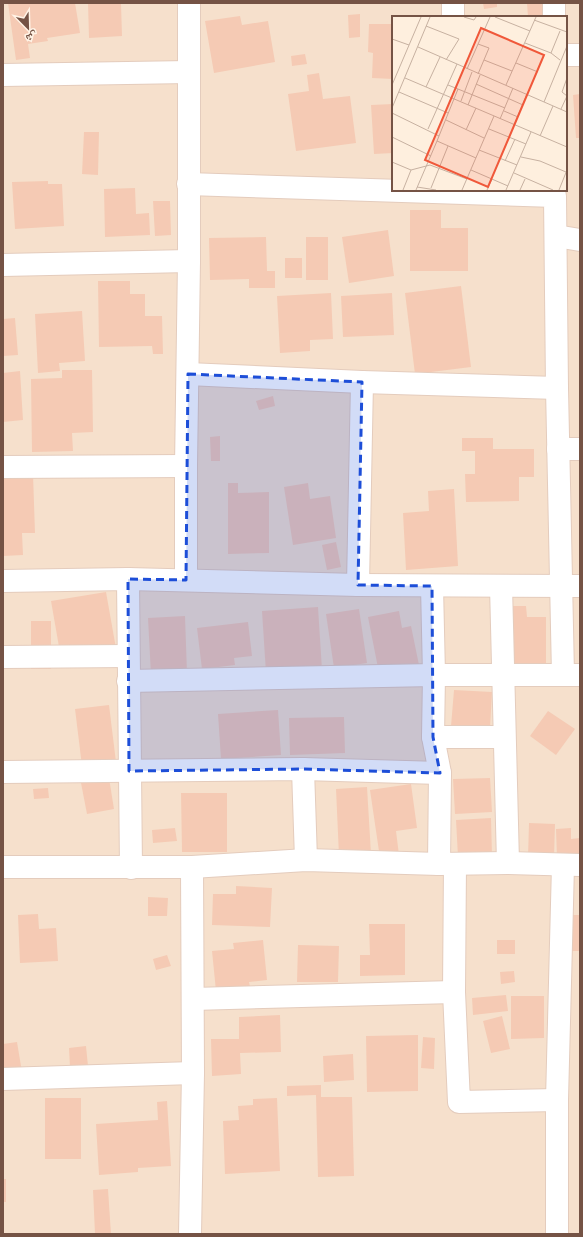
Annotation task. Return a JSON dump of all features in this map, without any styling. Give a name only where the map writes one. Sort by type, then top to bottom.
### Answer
[{"type":"street","points":[[186,580],[189,261],[189,3]]},
{"type":"street","points":[[452,16],[453,3]]},
{"type":"street","points":[[554,3],[554,16]]},
{"type":"street","points":[[567,55],[580,55]]},
{"type":"street","points":[[3,75],[189,72]]},
{"type":"street","points":[[188,184],[392,189]]},
{"type":"street","points":[[128,681],[434,675],[571,675],[571,586],[558,449],[555,193],[451,191]]},
{"type":"street","points":[[556,236],[580,240]]},
{"type":"street","points":[[3,265],[189,261]]},
{"type":"street","points":[[188,374],[362,382],[557,388]]},
{"type":"street","points":[[358,585],[362,382]]},
{"type":"street","points":[[558,449],[580,449]]},
{"type":"street","points":[[3,467],[186,466]]},
{"type":"street","points":[[3,581],[128,579],[358,585],[571,586]]},
{"type":"street","points":[[128,579],[131,868]]},
{"type":"street","points":[[432,586],[434,675],[433,737],[440,773],[447,864],[459,1102],[557,1100]]},
{"type":"street","points":[[501,586],[508,863]]},
{"type":"street","points":[[3,657],[128,656]]},
{"type":"street","points":[[433,737],[504,737]]},
{"type":"street","points":[[3,772],[303,769],[440,773]]},
{"type":"street","points":[[303,769],[306,860]]},
{"type":"street","points":[[3,867],[192,867],[306,860],[447,864],[508,863],[571,865],[557,1100],[557,1234]]},
{"type":"street","points":[[190,1234],[193,1073],[192,867]]},
{"type":"street","points":[[193,999],[454,992]]},
{"type":"street","points":[[3,1079],[193,1073]]},
{"type":"highlighted area","points":[[188,374],[362,382],[358,585],[432,586],[433,737],[440,773],[303,769],[129,771],[128,579],[186,580]]},
{"type":"shaded area","points":[[3,3],[580,3],[580,1234],[3,1234]]},
{"type":"building","points":[[8,3],[75,3],[80,33],[47,38],[48,41],[28,44],[30,58],[16,60]]},
{"type":"building","points":[[88,3],[121,3],[122,36],[89,38]]},
{"type":"building","points":[[483,3],[497,3],[497,7],[484,9]]},
{"type":"building","points":[[527,3],[542,3],[543,16],[528,16]]},
{"type":"building","points":[[360,14],[360,37],[349,38],[348,15]]},
{"type":"building","points":[[240,16],[242,25],[268,21],[275,62],[214,73],[205,21]]},
{"type":"building","points":[[369,24],[392,24],[392,79],[372,78],[373,53],[368,52]]},
{"type":"building","points":[[305,54],[307,64],[292,66],[291,56]]},
{"type":"building","points":[[319,73],[323,99],[350,96],[356,143],[296,151],[288,94],[309,91],[307,75]]},
{"type":"building","points":[[580,94],[580,138],[576,138],[573,95]]},
{"type":"building","points":[[392,104],[392,153],[374,154],[371,105]]},
{"type":"building","points":[[84,132],[99,132],[98,175],[82,174]]},
{"type":"building","points":[[48,181],[48,184],[62,184],[64,226],[15,229],[12,182]]},
{"type":"building","points":[[135,188],[136,214],[149,213],[150,235],[105,237],[104,189]]},
{"type":"building","points":[[153,201],[170,201],[171,235],[155,236]]},
{"type":"building","points":[[410,210],[441,210],[441,228],[468,228],[468,271],[410,271]]},
{"type":"building","points":[[388,230],[394,276],[349,283],[342,237]]},
{"type":"building","points":[[266,237],[267,271],[275,271],[275,288],[249,288],[249,279],[210,280],[209,238]]},
{"type":"building","points":[[306,237],[328,237],[328,280],[306,280]]},
{"type":"building","points":[[285,258],[302,258],[302,278],[285,278]]},
{"type":"building","points":[[98,281],[130,281],[130,294],[145,294],[145,316],[162,316],[163,354],[153,354],[152,346],[99,347]]},
{"type":"building","points":[[461,286],[471,367],[415,374],[405,293]]},
{"type":"building","points":[[331,293],[333,339],[310,340],[310,351],[280,353],[277,296]]},
{"type":"building","points":[[392,293],[394,335],[343,337],[341,296]]},
{"type":"building","points":[[82,311],[85,361],[59,363],[60,371],[38,373],[35,314]]},
{"type":"building","points":[[15,318],[18,355],[3,356],[3,319]]},
{"type":"building","points":[[62,370],[92,370],[93,432],[72,433],[73,451],[32,452],[31,379],[62,378]]},
{"type":"building","points":[[20,371],[23,420],[3,422],[3,373]]},
{"type":"building","points":[[273,396],[275,406],[259,410],[256,401]]},
{"type":"building","points":[[220,436],[220,461],[211,461],[210,437]]},
{"type":"building","points":[[462,438],[493,438],[493,449],[534,449],[534,477],[519,477],[519,501],[466,502],[465,474],[475,474],[475,451],[462,451]]},
{"type":"building","points":[[33,474],[35,533],[22,533],[23,555],[3,556],[3,475]]},
{"type":"building","points":[[228,483],[238,483],[238,493],[269,492],[269,553],[228,554]]},
{"type":"building","points":[[308,483],[310,499],[330,496],[336,538],[293,545],[284,487]]},
{"type":"building","points":[[454,489],[458,566],[406,570],[403,513],[429,511],[428,491]]},
{"type":"building","points":[[336,542],[341,567],[327,570],[322,545]]},
{"type":"building","points":[[106,592],[117,654],[62,664],[51,601]]},
{"type":"building","points":[[508,606],[526,606],[527,617],[546,617],[546,674],[509,674]]},
{"type":"building","points":[[318,607],[322,670],[266,673],[262,611]]},
{"type":"building","points":[[359,609],[367,663],[334,668],[326,614]]},
{"type":"building","points":[[399,611],[402,628],[411,626],[420,670],[380,678],[368,617]]},
{"type":"building","points":[[185,616],[187,673],[151,675],[148,618]]},
{"type":"building","points":[[31,621],[51,621],[51,669],[31,669]]},
{"type":"building","points":[[248,622],[252,656],[234,658],[235,665],[202,669],[197,628]]},
{"type":"building","points":[[454,690],[492,692],[490,728],[451,726]]},
{"type":"building","points":[[109,705],[116,762],[82,766],[75,709]]},
{"type":"building","points":[[278,710],[281,755],[221,759],[218,714]]},
{"type":"building","points":[[548,711],[575,729],[556,755],[530,736]]},
{"type":"building","points":[[344,717],[345,753],[290,755],[289,718]]},
{"type":"building","points":[[109,778],[114,809],[87,814],[81,783]]},
{"type":"building","points":[[490,778],[492,812],[455,814],[453,779]]},
{"type":"building","points":[[411,784],[417,828],[396,831],[399,855],[380,858],[370,790]]},
{"type":"building","points":[[367,787],[371,854],[339,856],[336,789]]},
{"type":"building","points":[[48,788],[49,798],[34,799],[33,789]]},
{"type":"building","points":[[181,793],[227,793],[227,852],[182,852]]},
{"type":"building","points":[[491,818],[492,856],[458,857],[456,820]]},
{"type":"building","points":[[529,823],[555,824],[554,858],[528,857]]},
{"type":"building","points":[[175,828],[177,841],[153,843],[152,830]]},
{"type":"building","points":[[571,828],[571,839],[580,838],[580,857],[557,858],[556,829]]},
{"type":"building","points":[[236,886],[272,888],[270,927],[212,925],[213,894],[236,894]]},
{"type":"building","points":[[148,897],[168,898],[167,916],[148,916]]},
{"type":"building","points":[[38,914],[39,929],[56,928],[58,961],[20,963],[18,915]]},
{"type":"building","points":[[566,915],[580,915],[580,951],[567,951]]},
{"type":"building","points":[[369,924],[405,924],[405,975],[360,976],[360,955],[370,955]]},
{"type":"building","points":[[263,940],[267,980],[249,982],[250,987],[216,991],[212,951],[234,949],[233,943]]},
{"type":"building","points":[[497,940],[515,940],[515,954],[497,954]]},
{"type":"building","points":[[298,945],[339,946],[338,982],[297,982]]},
{"type":"building","points":[[167,955],[171,966],[156,970],[153,959]]},
{"type":"building","points":[[514,971],[515,982],[501,984],[500,972]]},
{"type":"building","points":[[506,995],[508,1011],[473,1015],[472,998]]},
{"type":"building","points":[[511,996],[544,996],[544,1038],[511,1039]]},
{"type":"building","points":[[280,1015],[281,1052],[240,1053],[241,1074],[212,1076],[211,1039],[239,1039],[239,1017]]},
{"type":"building","points":[[502,1016],[510,1049],[491,1053],[483,1021]]},
{"type":"building","points":[[418,1035],[418,1091],[367,1092],[366,1036]]},
{"type":"building","points":[[423,1037],[435,1038],[434,1069],[421,1068]]},
{"type":"building","points":[[17,1042],[22,1072],[3,1072],[3,1044]]},
{"type":"building","points":[[86,1046],[88,1066],[70,1067],[69,1048]]},
{"type":"building","points":[[353,1054],[354,1080],[324,1082],[323,1056]]},
{"type":"building","points":[[321,1085],[321,1097],[352,1097],[354,1176],[318,1177],[316,1095],[287,1096],[287,1086]]},
{"type":"building","points":[[45,1098],[81,1098],[81,1159],[45,1159]]},
{"type":"building","points":[[277,1098],[280,1171],[225,1174],[223,1121],[239,1120],[238,1106],[253,1105],[253,1099]]},
{"type":"building","points":[[167,1101],[171,1166],[138,1168],[138,1172],[99,1175],[96,1124],[158,1120],[157,1102]]},
{"type":"building","points":[[3,1179],[6,1179],[6,1202],[3,1202]]},
{"type":"building","points":[[108,1189],[111,1234],[95,1234],[93,1190]]}]
